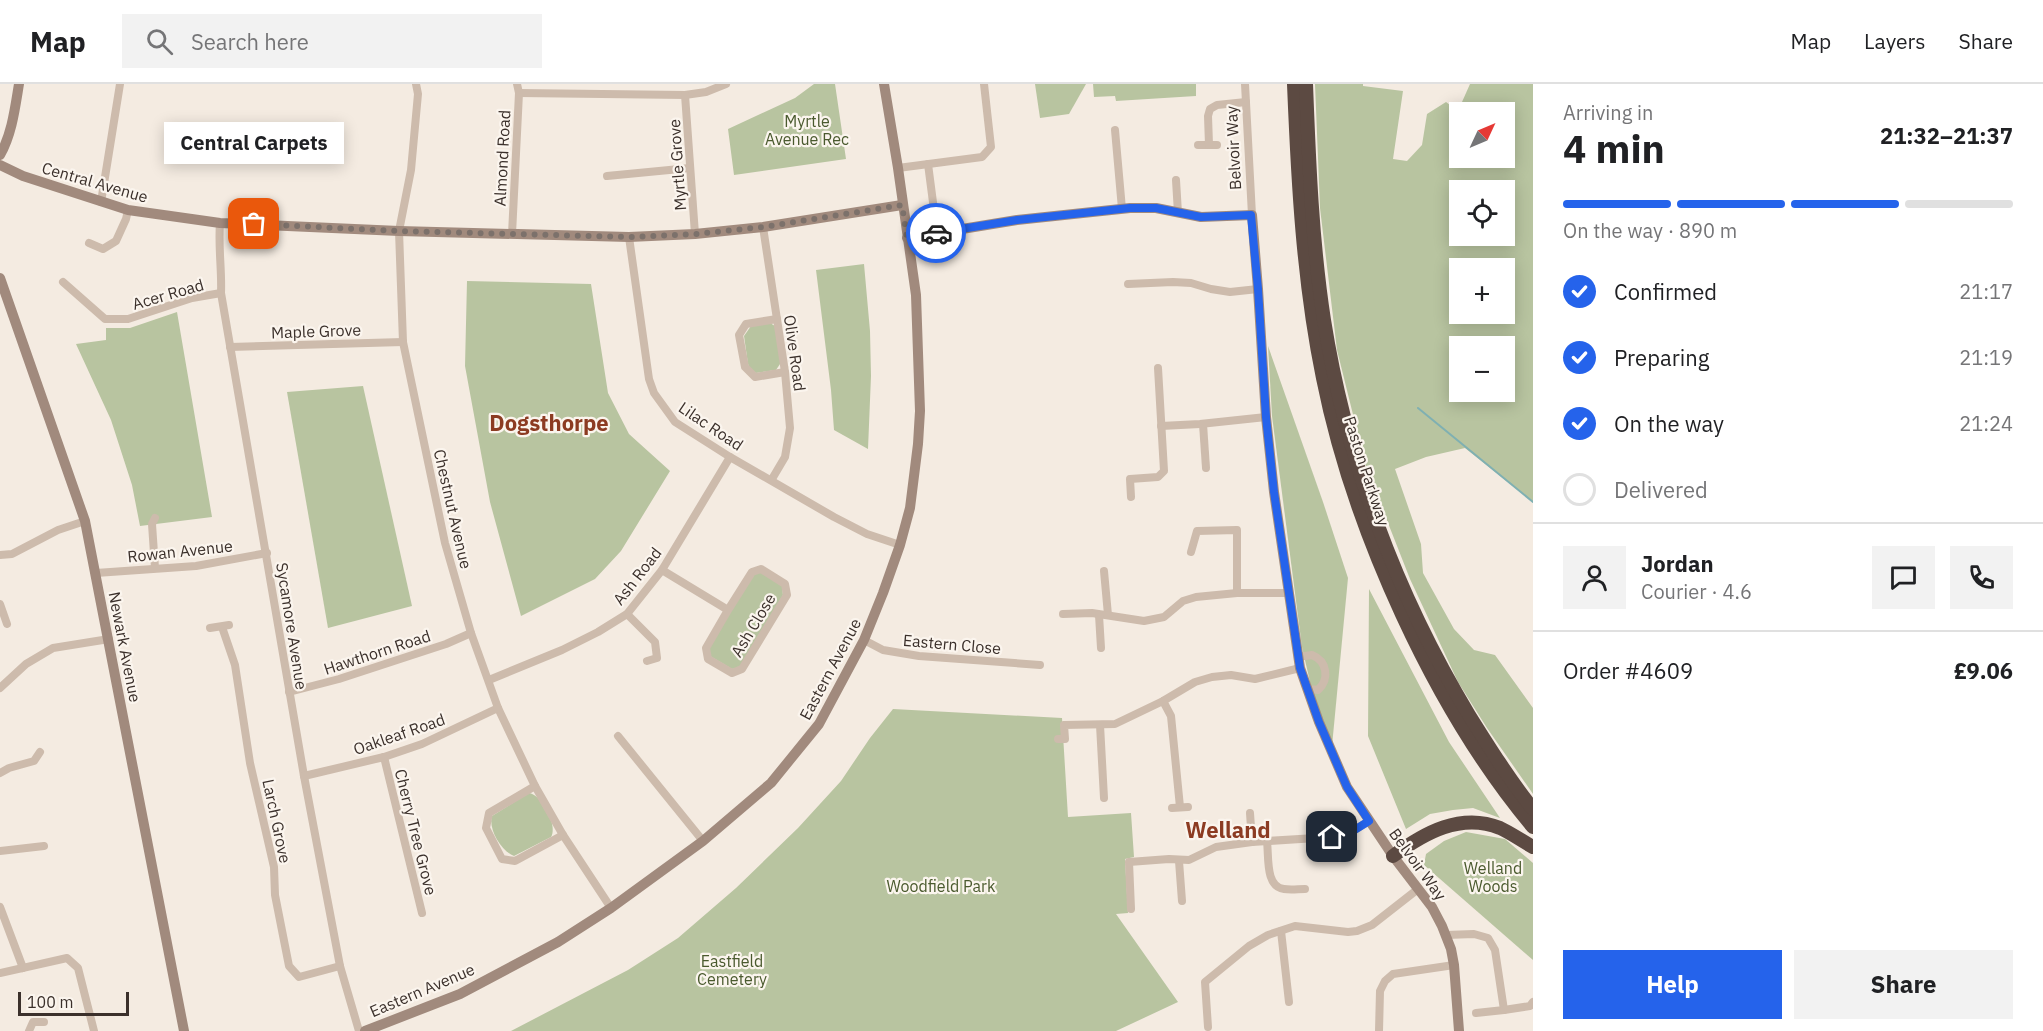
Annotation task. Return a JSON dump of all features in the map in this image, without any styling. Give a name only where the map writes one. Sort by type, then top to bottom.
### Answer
[{"type":"highway","name":"Paston Parkway","points":[[1294,84],[1301,218],[1313,322],[1328,399],[1357,501],[1398,602],[1444,695],[1488,766],[1533,827]]},
{"type":"highway","name":"Paston Parkway","points":[[1306,84],[1312,217],[1318,278],[1334,376],[1356,461],[1388,552],[1429,643],[1491,751],[1533,808]]},
{"type":"highway","points":[[1393,856],[1424,835],[1448,824],[1476,822],[1500,828],[1533,847]]},
{"type":"street","points":[[0,155],[5,146],[16,108],[19,84]]},
{"type":"street","points":[[101,202],[120,84]]},
{"type":"street","name":"Chestnut Avenue","points":[[416,84],[418,94],[411,170],[399,231],[399,272],[404,342],[445,543],[471,633],[498,708],[535,786],[563,835],[610,908]]},
{"type":"street","points":[[518,88],[685,95],[706,92],[726,84]]},
{"type":"street","name":"Eastern Avenue","points":[[365,1031],[460,994],[558,942],[610,908],[703,841],[771,783],[819,724],[864,640],[884,593],[900,545],[910,508],[920,411],[916,295],[884,84]]},
{"type":"street","points":[[898,168],[982,157],[991,147],[984,84]]},
{"type":"street","name":"Belvoir Way","points":[[1245,84],[1251,215],[1266,417],[1274,498],[1299,662],[1319,722],[1345,784],[1393,856],[1432,907],[1446,935],[1454,965],[1459,1031]]},
{"type":"street","name":"Almond Road","points":[[512,234],[518,88]]},
{"type":"street","name":"Myrtle Grove","points":[[685,95],[696,234]]},
{"type":"street","points":[[1198,145],[1213,145],[1208,116],[1210,108],[1217,105],[1246,102]]},
{"type":"street","points":[[1115,130],[1122,209]]},
{"type":"street","points":[[928,164],[937,233]]},
{"type":"street","name":"Central Avenue","points":[[0,165],[23,176],[128,210],[220,223],[399,231],[629,237],[696,234],[763,227],[902,205]]},
{"type":"street","points":[[607,176],[690,168]]},
{"type":"street","points":[[1176,180],[1178,213]]},
{"type":"street","points":[[907,238],[1017,220],[1122,209],[1156,208],[1201,217],[1251,215]]},
{"type":"street","points":[[89,243],[103,249],[116,240],[128,210]]},
{"type":"street","name":"Sycamore Avenue","points":[[220,223],[219,237],[223,267],[221,293],[289,692],[340,966],[359,1031]]},
{"type":"street","name":"Olive Road","points":[[763,227],[785,372],[790,435],[785,457],[772,479]]},
{"type":"street","name":"Lilac Road","points":[[629,237],[649,379],[654,393],[675,422],[730,457],[772,479],[834,517],[867,534],[900,545]]},
{"type":"street","name":"Newark Avenue","points":[[0,278],[85,521],[184,1031]]},
{"type":"street","name":"Acer Road","points":[[63,282],[105,319],[128,319],[192,298],[221,293]]},
{"type":"street","points":[[1128,284],[1191,283],[1230,292],[1258,289]]},
{"type":"street","points":[[777,319],[746,324],[739,334],[745,367],[755,377],[785,372]]},
{"type":"street","name":"Maple Grove","points":[[230,347],[404,342]]},
{"type":"street","points":[[1131,497],[1130,479],[1158,477],[1164,471],[1158,369]]},
{"type":"street","points":[[1161,426],[1266,417]]},
{"type":"street","points":[[1203,424],[1206,468]]},
{"type":"street","name":"Ash Road","points":[[489,680],[562,650],[627,614],[662,570],[730,457]]},
{"type":"street","points":[[155,518],[152,524],[155,568]]},
{"type":"street","points":[[0,555],[12,554],[58,530],[85,521]]},
{"type":"street","points":[[1191,552],[1197,531],[1237,530],[1237,594]]},
{"type":"street","name":"Rowan Avenue","points":[[96,573],[196,566],[267,553]]},
{"type":"street","name":"Ash Close","points":[[761,569],[784,584],[787,595],[742,669],[732,673],[708,659],[706,648],[728,610],[752,572],[761,569]]},
{"type":"street","name":"Ash Close","points":[[662,570],[728,610]]},
{"type":"street","points":[[1101,648],[1104,571]]},
{"type":"street","points":[[1062,614],[1092,613],[1144,621],[1164,617],[1187,600],[1237,594],[1288,593]]},
{"type":"street","points":[[0,604],[7,624]]},
{"type":"street","points":[[627,614],[655,642],[657,658],[647,661]]},
{"type":"street","name":"Larch Grove","points":[[210,628],[225,626],[235,665],[250,763],[274,867],[275,895],[289,966],[299,977],[340,966]]},
{"type":"street","name":"Hawthorn Road","points":[[289,692],[339,680],[446,644],[471,633]]},
{"type":"street","points":[[0,688],[26,664],[53,648],[109,639]]},
{"type":"street","name":"Eastern Close","points":[[864,640],[883,650],[919,656],[1040,664]]},
{"type":"street","points":[[1058,739],[1065,739],[1064,725],[1115,724],[1163,701],[1195,682],[1212,676],[1232,675],[1255,679],[1311,655],[1322,662],[1326,677],[1324,684],[1318,690],[1308,688]]},
{"type":"street","points":[[1163,701],[1171,716],[1180,807]]},
{"type":"street","name":"Oakleaf Road","points":[[304,776],[384,757],[422,744],[498,708]]},
{"type":"street","points":[[1100,725],[1104,798]]},
{"type":"street","points":[[618,736],[703,841]]},
{"type":"street","points":[[0,773],[34,761],[40,752]]},
{"type":"street","name":"Cherry Tree Grove","points":[[384,757],[422,913]]},
{"type":"street","points":[[535,786],[489,813],[486,828],[502,859],[515,861],[563,835]]},
{"type":"street","points":[[1250,813],[1252,842]]},
{"type":"street","points":[[1131,909],[1130,862],[1189,860],[1216,847],[1252,842],[1332,837],[1348,834],[1369,821]]},
{"type":"street","points":[[256,832],[267,830]]},
{"type":"street","points":[[1267,842],[1271,880],[1277,887],[1284,890],[1305,889]]},
{"type":"street","points":[[0,851],[44,846]]},
{"type":"street","points":[[1179,861],[1182,901]]},
{"type":"street","points":[[1208,1027],[1205,982],[1249,946],[1268,935],[1295,927],[1338,932],[1357,931],[1372,925],[1418,889]]},
{"type":"street","points":[[0,907],[23,968]]},
{"type":"street","points":[[1281,931],[1289,1002]]},
{"type":"street","points":[[1446,935],[1474,934],[1488,938],[1495,950],[1504,1010]]},
{"type":"street","points":[[0,973],[67,958],[78,968],[94,1031]]},
{"type":"street","points":[[1379,1031],[1380,991],[1385,981],[1393,974],[1454,965]]},
{"type":"street","points":[[1476,1013],[1530,1006],[1533,1002]]},
{"type":"street","points":[[29,1031],[33,1022],[44,1022]]},
{"type":"green space","name":"Myrtle Avenue Rec","points":[[814,84],[835,84],[846,159],[734,175],[728,129],[795,98]]},
{"type":"green space","points":[[1035,84],[1086,84],[1069,114],[1040,118]]},
{"type":"green space","points":[[1093,84],[1196,84],[1196,96],[1116,101],[1115,96],[1094,97]]},
{"type":"green space","points":[[1315,84],[1363,84],[1363,86],[1403,91],[1393,159],[1407,161],[1422,145],[1427,114],[1446,102],[1449,104],[1449,168],[1515,168],[1515,102],[1462,102],[1470,84],[1533,84],[1533,502],[1465,448],[1426,457],[1395,469],[1421,544],[1423,573],[1454,629],[1474,650],[1495,655],[1533,708],[1533,794],[1458,682],[1410,579],[1366,467],[1337,350],[1320,208]]},
{"type":"green space","points":[[864,264],[870,331],[871,376],[868,449],[834,430],[816,270]]},
{"type":"green space","points":[[467,281],[591,284],[608,393],[629,434],[670,471],[621,551],[595,579],[521,616],[490,502],[465,366]]},
{"type":"green space","points":[[177,312],[212,517],[140,526],[132,485],[111,420],[76,344],[106,340],[106,328],[130,328]]},
{"type":"green space","points":[[770,323],[775,326],[782,361],[776,370],[756,373],[750,369],[748,364],[744,336],[751,326]]},
{"type":"green space","points":[[1268,346],[1348,578],[1332,746],[1313,695],[1302,647],[1272,416]]},
{"type":"green space","points":[[363,386],[412,606],[328,628],[287,392]]},
{"type":"green space","points":[[761,572],[782,586],[783,595],[741,667],[732,669],[710,656],[709,648],[753,574]]},
{"type":"green space","points":[[1369,589],[1449,742],[1500,818],[1473,808],[1453,810],[1430,814],[1406,829],[1368,736]]},
{"type":"green space","name":"Woodfield Park","points":[[893,709],[1062,718],[1068,817],[1131,813],[1134,857],[1125,859],[1128,913],[1116,914],[1178,1002],[1116,1031],[511,1031],[628,970],[678,938],[736,888],[798,828],[841,781]]},
{"type":"green space","points":[[529,793],[539,799],[548,811],[553,832],[551,837],[514,856],[497,839],[492,827],[492,816]]},
{"type":"green space","name":"Welland Woods","points":[[1466,832],[1505,839],[1533,863],[1533,960],[1424,865],[1426,854],[1444,841]]},
{"type":"waterway","points":[[1418,408],[1533,502]]},
{"type":"way so far","points":[[254,224],[399,231],[629,237],[696,234],[763,227],[902,205],[907,238],[936,233]]},
{"type":"place","name":"Central Carpets","points":[[254,224]]},
{"type":"district","name":"Dogsthorpe","points":[[549,423]]},
{"type":"district","name":"Welland","points":[[1228,830]]},
{"type":"route","points":[[936,233],[1017,220],[1130,208],[1156,208],[1201,217],[1251,215],[1274,492],[1300,668],[1319,722],[1347,787],[1369,821],[1348,834],[1332,837]]},
{"type":"park label","name":"Eastfield Cemetery","points":[[732,970]]}]
